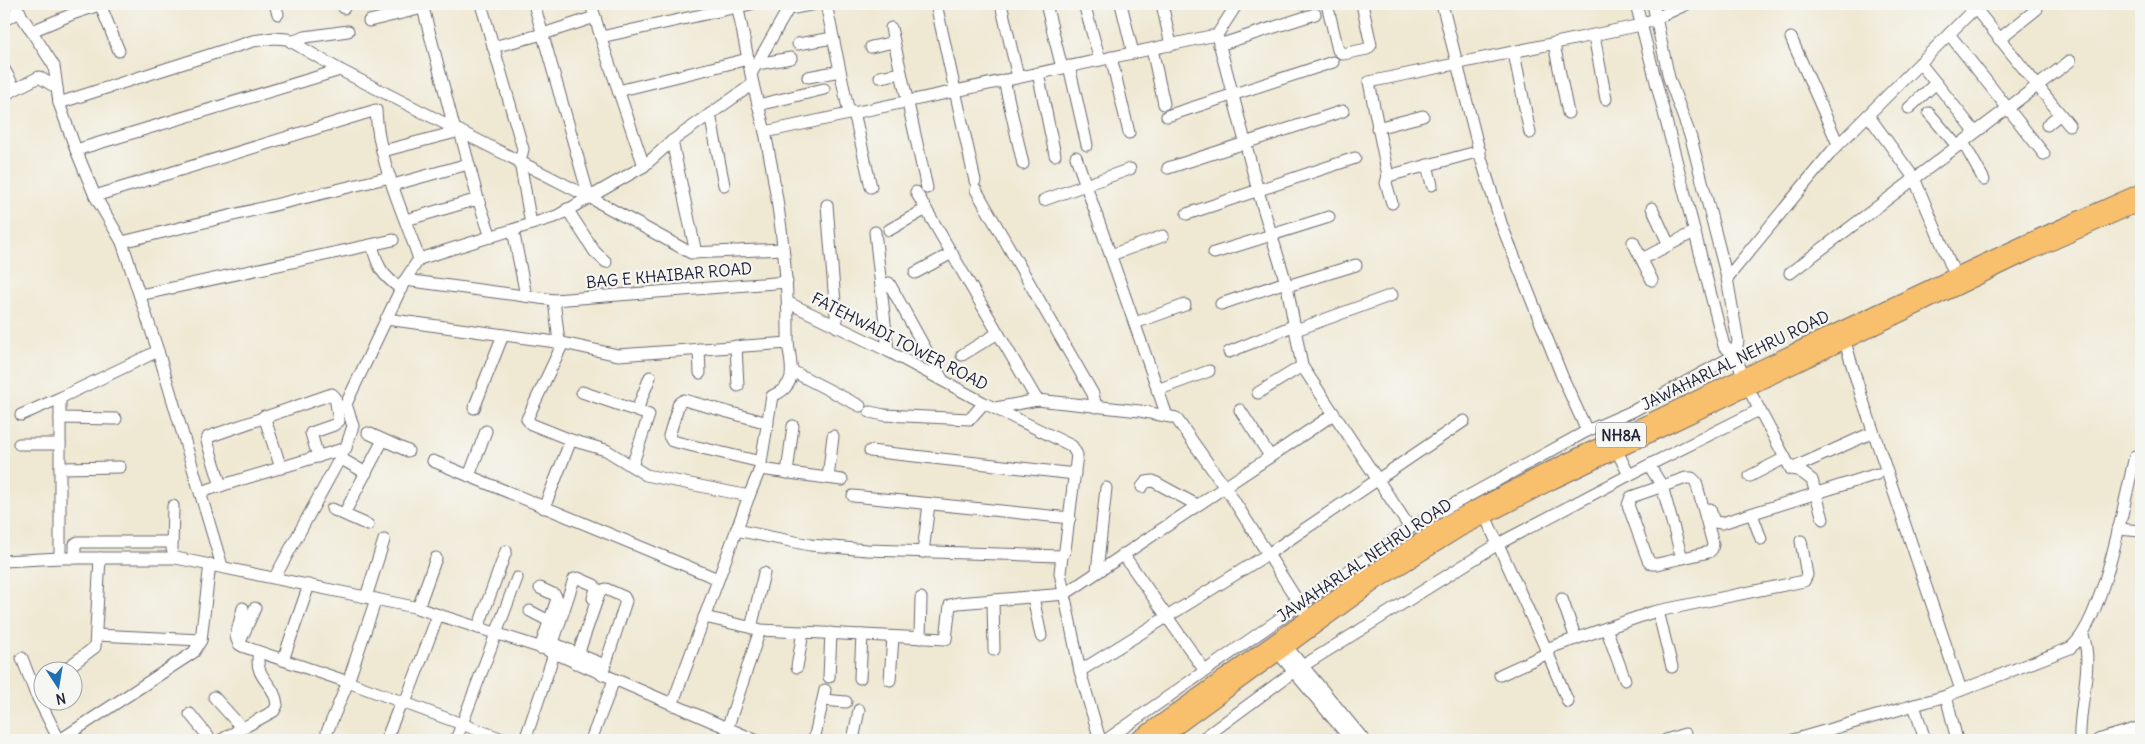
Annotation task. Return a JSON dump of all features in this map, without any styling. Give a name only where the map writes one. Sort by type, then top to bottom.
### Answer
[{"type":"main road","name":"JAWAHARLAL NEHRU ROAD","points":[[1136,740],[1376,582],[1459,530],[1617,451],[1745,382],[1955,275],[2141,191]]},
{"type":"main road","name":"JAWAHARLAL NEHRU ROAD","points":[[1159,740],[1279,646],[1305,611],[1369,574],[1448,522],[1544,472],[1745,382],[1845,342],[2029,253],[2141,203]]},
{"type":"street","points":[[32,31],[74,8],[101,4],[119,51]]},
{"type":"street","points":[[481,4],[523,149],[520,162],[531,224]]},
{"type":"street","points":[[534,4],[589,197]]},
{"type":"street","points":[[591,4],[618,92],[644,166]]},
{"type":"street","points":[[601,37],[737,5],[751,4]]},
{"type":"street","points":[[274,577],[343,453],[353,426],[346,404],[403,284],[419,259],[557,216],[644,166],[672,141],[710,114],[752,70],[790,6],[815,4]]},
{"type":"street","points":[[826,4],[840,71],[871,187]]},
{"type":"street","points":[[936,4],[976,185],[1093,394],[1096,406]]},
{"type":"street","points":[[1001,4],[1018,77]]},
{"type":"street","points":[[1046,4],[1087,145]]},
{"type":"street","points":[[1084,4],[1105,58],[1130,134]]},
{"type":"street","points":[[1121,4],[1133,52]]},
{"type":"street","points":[[1162,4],[1171,44]]},
{"type":"street","points":[[1237,4],[1215,40],[1286,284],[1302,366],[1410,528]]},
{"type":"street","points":[[1327,4],[1338,50],[1343,54],[1367,49],[1371,45],[1362,4]]},
{"type":"street","points":[[1442,4],[1456,64],[1502,226],[1562,376],[1587,431]]},
{"type":"street","points":[[1636,4],[1724,346],[1735,355],[1745,382],[1788,464],[1812,480],[1823,519]]},
{"type":"street","points":[[1106,740],[1267,629],[1305,611],[1339,576],[1410,528],[1587,431],[1633,411],[1735,355],[1738,341],[1727,278],[1691,138],[1669,78],[1652,4]]},
{"type":"street","points":[[1392,203],[1386,183],[1388,176],[1368,84],[1370,80],[1594,36],[1640,24],[1687,4]]},
{"type":"street","points":[[672,705],[761,466],[772,396],[784,391],[789,385],[792,371],[788,342],[789,303],[776,190],[737,5]]},
{"type":"street","points":[[369,22],[422,6],[457,129],[491,237]]},
{"type":"street","points":[[1727,278],[1838,144],[1977,6],[1999,39],[2069,125]]},
{"type":"street","points":[[4,20],[17,8],[54,66],[59,103],[76,150],[95,196],[122,242],[140,295],[222,566]]},
{"type":"street","points":[[1999,39],[2037,9]]},
{"type":"street","points":[[765,132],[1171,44],[1215,40],[1315,14]]},
{"type":"street","points":[[493,47],[543,34],[595,17]]},
{"type":"street","points":[[891,28],[908,100],[926,209],[1037,400]]},
{"type":"street","points":[[291,42],[298,38],[348,31]]},
{"type":"street","points":[[1949,34],[2044,154]]},
{"type":"street","points":[[1594,36],[1606,98]]},
{"type":"street","points":[[59,103],[253,41],[274,38],[287,39],[340,70],[589,197],[691,253],[783,249]]},
{"type":"street","points":[[798,44],[833,38]]},
{"type":"street","points":[[1790,38],[1838,144]]},
{"type":"street","points":[[871,47],[894,42]]},
{"type":"street","points":[[1554,44],[1568,113]]},
{"type":"street","points":[[1152,49],[1164,104]]},
{"type":"street","points":[[1514,52],[1530,133]]},
{"type":"street","points":[[618,92],[752,70],[791,58]]},
{"type":"street","points":[[1790,273],[2070,61]]},
{"type":"street","points":[[1167,116],[1333,62]]},
{"type":"street","points":[[1920,63],[1975,132]]},
{"type":"street","points":[[4,69],[15,89]]},
{"type":"street","points":[[76,150],[340,70]]},
{"type":"street","points":[[808,77],[840,71]]},
{"type":"street","points":[[880,77],[901,73]]},
{"type":"street","points":[[1038,73],[1054,155]]},
{"type":"street","points":[[4,95],[39,77],[47,80],[57,88]]},
{"type":"street","points":[[1004,80],[1023,164]]},
{"type":"street","points":[[1909,108],[1936,83]]},
{"type":"street","points":[[375,87],[376,110],[383,150],[391,181],[419,259]]},
{"type":"street","points":[[758,105],[824,89]]},
{"type":"street","points":[[95,196],[376,110]]},
{"type":"street","points":[[1168,168],[1343,112]]},
{"type":"street","points":[[1929,113],[1960,144],[1984,180]]},
{"type":"street","points":[[710,114],[724,185]]},
{"type":"street","points":[[2047,125],[2060,114]]},
{"type":"street","points":[[1868,115],[1914,178],[1955,275]]},
{"type":"street","points":[[1378,128],[1423,116]]},
{"type":"street","points":[[383,150],[457,129]]},
{"type":"street","points":[[672,141],[696,253]]},
{"type":"street","points":[[1388,176],[1480,151]]},
{"type":"street","points":[[1076,156],[1166,416]]},
{"type":"street","points":[[1187,214],[1355,158]]},
{"type":"street","points":[[122,242],[468,164]]},
{"type":"street","points":[[1427,165],[1432,185]]},
{"type":"street","points":[[1044,200],[1130,169]]},
{"type":"street","points":[[406,220],[478,199]]},
{"type":"street","points":[[827,205],[837,327]]},
{"type":"street","points":[[1652,208],[1669,245]]},
{"type":"street","points":[[568,209],[595,252],[606,262]]},
{"type":"street","points":[[889,230],[926,209]]},
{"type":"street","points":[[1214,253],[1329,217]]},
{"type":"street","points":[[513,230],[526,296]]},
{"type":"street","points":[[875,232],[888,351]]},
{"type":"street","points":[[1642,259],[1694,232]]},
{"type":"street","points":[[1111,255],[1163,236]]},
{"type":"street","points":[[140,295],[393,240]]},
{"type":"street","points":[[1633,242],[1652,280]]},
{"type":"street","points":[[372,245],[380,270],[388,280],[403,284]]},
{"type":"street","points":[[915,273],[952,253]]},
{"type":"street","points":[[1221,304],[1356,264]]},
{"type":"street","name":"BAG E KHAIBAR ROAD","points":[[403,284],[554,300],[787,282]]},
{"type":"street","points":[[888,283],[942,379]]},
{"type":"street","points":[[1229,352],[1392,295]]},
{"type":"street","points":[[554,300],[561,343],[527,418],[531,424],[571,440],[606,450],[646,474],[749,496]]},
{"type":"street","name":"FATEHWADI TOWER ROAD","points":[[789,303],[888,351],[984,403],[1072,446],[1076,455],[1075,474]]},
{"type":"street","points":[[1135,323],[1185,305]]},
{"type":"street","points":[[386,319],[561,343],[618,355],[788,342]]},
{"type":"street","points":[[962,355],[998,333]]},
{"type":"street","points":[[474,408],[503,335]]},
{"type":"street","points":[[1845,342],[1904,524],[1961,690]]},
{"type":"street","points":[[736,346],[738,386]]},
{"type":"street","points":[[699,349],[700,373]]},
{"type":"street","points":[[21,415],[158,351]]},
{"type":"street","points":[[1258,393],[1302,366]]},
{"type":"street","points":[[792,371],[865,409],[884,415],[970,419],[984,403]]},
{"type":"street","points":[[1157,390],[1209,371]]},
{"type":"street","points":[[637,410],[650,377]]},
{"type":"street","points":[[582,392],[647,413],[649,418],[632,466]]},
{"type":"street","points":[[221,486],[207,441],[208,436],[332,394],[335,396],[339,421],[334,425],[311,433],[318,457]]},
{"type":"street","points":[[60,398],[60,558]]},
{"type":"street","points":[[768,423],[684,400],[679,403],[669,436],[672,441],[788,473],[842,480]]},
{"type":"street","points":[[996,408],[1037,400],[1096,406],[1176,418],[1224,487],[1305,611]]},
{"type":"street","points":[[1240,410],[1270,456]]},
{"type":"street","points":[[1202,740],[1297,669],[1498,544],[1629,475],[1759,410]]},
{"type":"street","points":[[704,617],[755,629],[946,639],[949,609],[954,604],[1065,594],[1334,414]]},
{"type":"street","points":[[264,416],[281,468]]},
{"type":"street","points":[[60,418],[116,419]]},
{"type":"street","points":[[1080,671],[1268,554],[1377,478],[1464,421]]},
{"type":"street","points":[[788,473],[793,426]]},
{"type":"street","points":[[469,476],[486,431]]},
{"type":"street","points":[[368,433],[408,451]]},
{"type":"street","points":[[1750,476],[1867,435]]},
{"type":"street","points":[[828,478],[833,436]]},
{"type":"street","points":[[344,514],[384,440]]},
{"type":"street","points":[[544,508],[571,440]]},
{"type":"street","points":[[19,444],[60,444]]},
{"type":"street","points":[[870,451],[1075,474],[1070,518],[1060,573],[1080,671],[1100,740]]},
{"type":"street","points":[[1617,451],[1629,475]]},
{"type":"street","points":[[200,492],[318,457],[343,453]]},
{"type":"street","points":[[343,453],[366,473]]},
{"type":"street","points":[[1793,740],[1946,696],[2070,648],[2082,636],[2102,589],[2135,456]]},
{"type":"street","points":[[433,462],[718,579]]},
{"type":"street","points":[[1649,465],[1662,486],[1682,558]]},
{"type":"street","points":[[60,468],[120,466]]},
{"type":"street","points":[[1705,496],[1714,522],[1717,524],[1877,474]]},
{"type":"street","points":[[1689,478],[1696,482],[1712,547],[1708,552],[1658,564],[1652,564],[1648,560],[1628,506],[1631,497],[1662,486],[1689,478]]},
{"type":"street","points":[[1142,488],[1146,482],[1152,481],[1197,505]]},
{"type":"street","points":[[1097,572],[1106,488]]},
{"type":"street","points":[[852,496],[1070,518]]},
{"type":"street","points":[[922,552],[929,504]]},
{"type":"street","points":[[172,558],[173,506]]},
{"type":"street","points":[[332,509],[368,525]]},
{"type":"street","points":[[1752,514],[1761,540]]},
{"type":"street","points":[[1485,516],[1547,651],[1568,702]]},
{"type":"street","points":[[2118,529],[2141,531]]},
{"type":"street","points":[[736,530],[810,545],[922,552],[1062,556]]},
{"type":"street","points":[[327,732],[348,682],[371,598],[384,540]]},
{"type":"street","points":[[1500,675],[1547,651],[1576,639],[1658,611],[1804,580],[1807,575],[1801,541]]},
{"type":"street","points":[[75,558],[75,544],[78,542],[172,542]]},
{"type":"street","points":[[478,628],[506,551]]},
{"type":"street","points":[[1124,554],[1166,618],[1205,670]]},
{"type":"street","points":[[4,561],[60,558],[172,558],[222,566],[418,608],[576,658],[604,670],[614,680],[755,740]]},
{"type":"street","points":[[75,662],[95,647],[100,558]]},
{"type":"street","points":[[418,608],[436,558]]},
{"type":"street","points":[[48,712],[59,740],[194,652],[201,640],[210,564]]},
{"type":"street","points":[[727,729],[755,629],[764,572]]},
{"type":"street","points":[[456,740],[517,578]]},
{"type":"street","points":[[525,740],[549,649],[574,579],[578,578],[594,585],[596,589],[576,658]]},
{"type":"street","points":[[283,660],[309,585]]},
{"type":"street","points":[[540,588],[552,593],[556,597],[549,620],[549,649]]},
{"type":"street","points":[[576,658],[600,591],[606,589],[624,597],[626,601],[604,670]]},
{"type":"street","points":[[1032,597],[1041,636]]},
{"type":"street","points":[[920,638],[921,598]]},
{"type":"street","points":[[1562,599],[1576,639]]},
{"type":"street","points":[[993,600],[994,650]]},
{"type":"street","points":[[243,608],[236,636],[239,644],[505,740]]},
{"type":"street","points":[[239,644],[255,608]]},
{"type":"street","points":[[1658,611],[1672,667]]},
{"type":"street","points":[[530,612],[549,620]]},
{"type":"street","points":[[386,740],[438,615]]},
{"type":"street","points":[[1606,628],[1625,680]]},
{"type":"street","points":[[1267,629],[1351,740]]},
{"type":"street","points":[[797,667],[803,632]]},
{"type":"street","points":[[829,677],[831,634]]},
{"type":"street","points":[[96,635],[201,640]]},
{"type":"street","points":[[860,678],[862,635]]},
{"type":"street","points":[[2080,740],[2087,653],[2082,636]]},
{"type":"street","points":[[890,680],[893,637]]},
{"type":"street","points":[[221,740],[274,711],[277,705],[276,696],[258,670],[258,652]]},
{"type":"street","points":[[22,658],[32,676]]},
{"type":"street","points":[[1297,669],[1364,740]]},
{"type":"street","points":[[591,740],[614,680]]},
{"type":"street","points":[[814,740],[824,695],[846,702]]},
{"type":"street","points":[[1946,696],[1957,740]]},
{"type":"street","points":[[214,697],[242,728]]},
{"type":"street","points":[[1914,705],[1925,740]]},
{"type":"street","points":[[853,740],[859,710]]},
{"type":"street","points":[[190,714],[212,740]]},
{"type":"street","points":[[2098,740],[2141,727]]},
{"type":"street","points":[[1666,740],[1685,734]]}]
